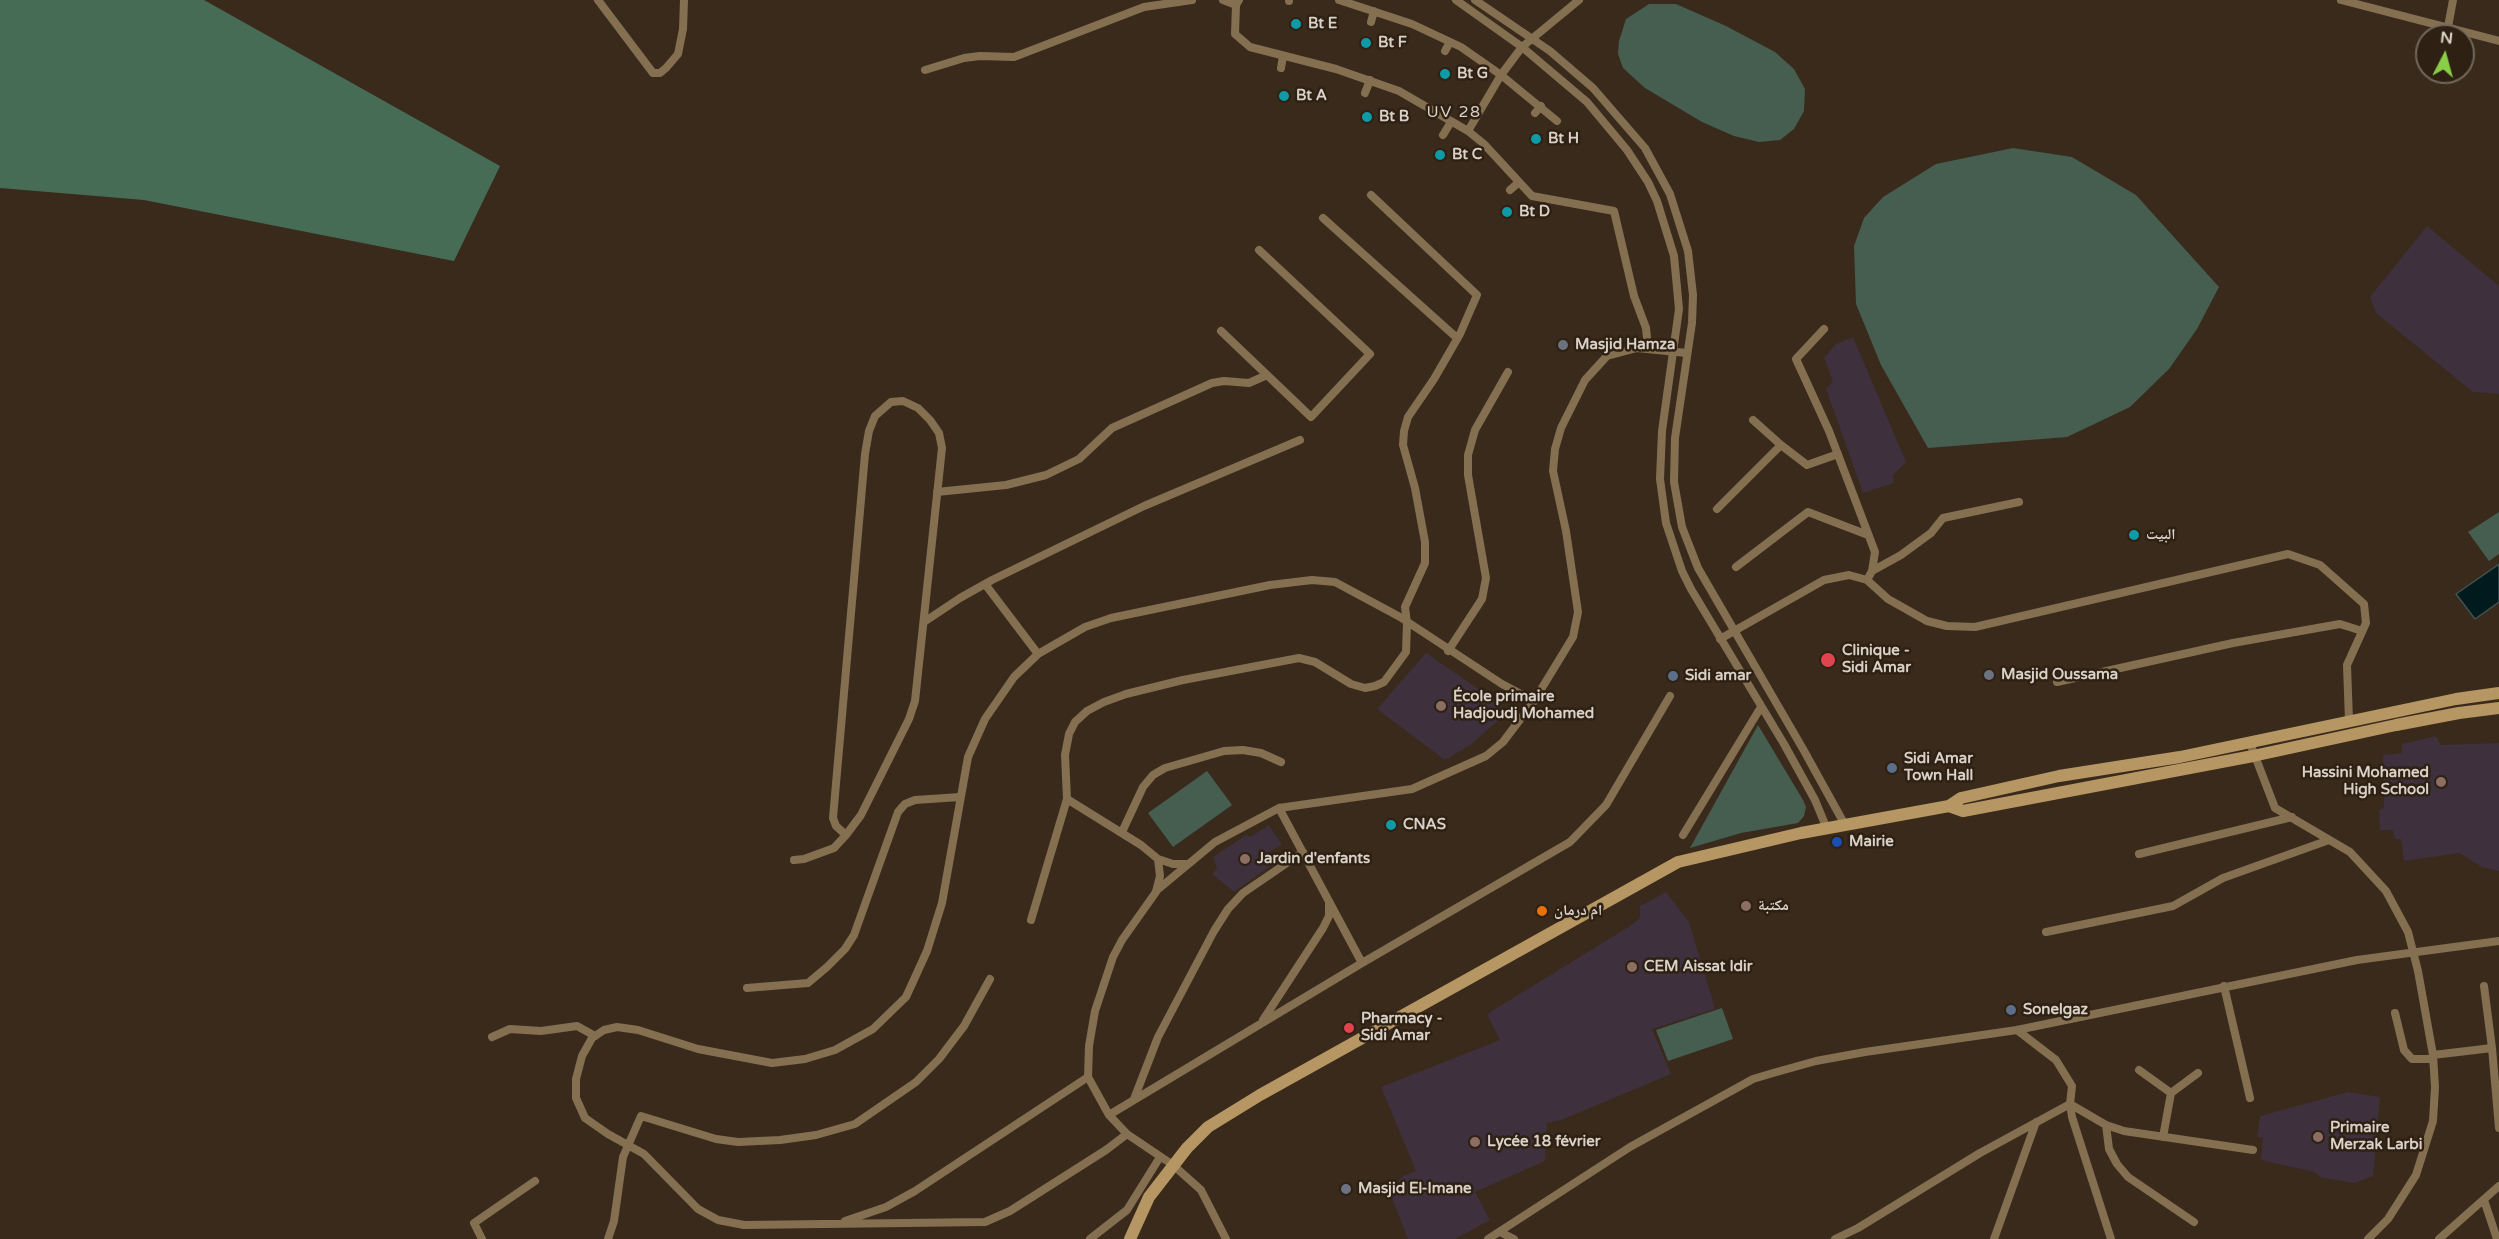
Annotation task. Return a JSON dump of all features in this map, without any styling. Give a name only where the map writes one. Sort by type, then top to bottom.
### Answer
[{"type":"street","points":[[598,0],[653,73],[660,73],[678,54],[683,29],[684,0]]},
{"type":"street","points":[[926,70],[964,58],[1014,57],[1144,7],[1192,0]]},
{"type":"street","points":[[1223,0],[1238,1],[1235,34],[1250,47],[1370,80],[1399,91],[1468,131],[1484,144],[1532,196],[1614,211],[1634,296],[1646,328],[1648,348]]},
{"type":"street","points":[[1339,0],[1412,24],[1450,42],[1501,75],[1538,110],[1557,121]]},
{"type":"street","points":[[1456,0],[1522,47],[1587,102],[1627,150],[1648,182],[1662,216],[1674,256],[1679,309],[1662,431],[1660,479],[1662,506],[1672,545],[1682,571],[1815,800],[1827,829]]},
{"type":"street","points":[[1475,0],[1550,51],[1593,88],[1627,125],[1659,170],[1677,212],[1688,251],[1693,295],[1675,438],[1674,482],[1677,504],[1689,548],[1698,568],[1845,825]]},
{"type":"street","points":[[1468,131],[1501,75],[1522,47],[1530,38],[1579,0]]},
{"type":"street","points":[[2341,0],[2436,24]]},
{"type":"street","points":[[2449,24],[2453,0]]},
{"type":"street","points":[[1371,22],[1374,11]]},
{"type":"street","points":[[2475,34],[2499,41]]},
{"type":"street","points":[[1445,51],[1450,42]]},
{"type":"street","points":[[1281,68],[1283,56]]},
{"type":"street","points":[[1365,93],[1370,80]]},
{"type":"street","points":[[1443,135],[1451,122]]},
{"type":"street","points":[[1510,190],[1519,182]]},
{"type":"street","points":[[1031,920],[1067,800],[1065,755],[1070,734],[1075,722],[1087,711],[1104,702],[1183,680],[1299,658],[1315,662],[1351,684],[1365,688],[1384,682],[1406,652],[1405,607],[1425,563],[1425,542],[1415,488],[1403,445],[1404,431],[1408,417],[1434,379],[1477,295],[1371,195]]},
{"type":"street","points":[[1323,218],[1457,338]]},
{"type":"street","points":[[1221,331],[1311,417],[1370,354],[1259,250]]},
{"type":"street","points":[[1824,329],[1796,359],[1838,454],[1875,552],[1872,571],[1867,580]]},
{"type":"street","points":[[1226,1239],[1201,1190],[1173,1165],[1127,1134],[1109,1115],[1088,1077],[1089,1046],[1103,984],[1122,940],[1156,892],[1186,864],[1215,842],[1279,808],[1412,789],[1485,756],[1503,742],[1534,701],[1573,638],[1578,612],[1566,531],[1553,471],[1555,449],[1561,428],[1585,380],[1608,356],[1637,348],[1687,353]]},
{"type":"street","points":[[1448,651],[1482,599],[1486,578],[1468,475],[1468,455],[1475,430],[1508,372]]},
{"type":"street","points":[[937,492],[1006,485],[1046,475],[1079,459],[1112,428],[1212,383],[1224,381],[1249,383],[1267,375]]},
{"type":"street","points":[[794,860],[834,848],[846,835],[861,815],[909,719],[915,701],[942,448],[939,433],[918,408],[903,401],[891,402],[875,416],[868,431],[833,818],[836,826],[846,835]]},
{"type":"street","points":[[1753,420],[1807,465],[1838,454]]},
{"type":"street","points":[[924,622],[985,584],[1144,506],[1300,440]]},
{"type":"street","points":[[1717,509],[1781,445]]},
{"type":"street","points":[[1872,571],[1901,555],[1930,533],[1943,518],[2019,502]]},
{"type":"street","points":[[1736,567],[1808,512],[1868,535]]},
{"type":"street","points":[[1720,639],[1824,580],[1849,575],[1867,580],[1888,599],[1927,621],[1947,626],[1975,627],[2288,554],[2320,565],[2364,604],[2366,623],[2347,665],[2349,722]]},
{"type":"street","points":[[1127,1134],[1106,1150],[1010,1211],[986,1222],[744,1225],[718,1220],[698,1209],[644,1154],[585,1118],[576,1098],[576,1079],[582,1056],[595,1036],[604,1030],[617,1027],[638,1030],[698,1049],[772,1063],[806,1059],[835,1050],[873,1029],[906,997],[927,951],[942,903],[953,852],[968,757],[985,719],[1014,677],[1038,654],[1085,627],[1111,618],[1270,585],[1312,580],[1335,582],[1357,592],[1448,651],[1534,701]]},
{"type":"street","points":[[985,584],[1038,654]]},
{"type":"street","points":[[2057,682],[2233,643],[2340,624],[2362,631]]},
{"type":"street","points":[[1130,1239],[1132,1230],[1149,1197],[1186,1148],[1208,1127],[1260,1095],[1678,862],[1845,825],[1949,806],[1961,798],[2059,776],[2180,757],[2456,699],[2499,693]]},
{"type":"street","points":[[1109,1115],[1362,963],[1570,842],[1606,804],[1670,696]]},
{"type":"street","points":[[1683,835],[1761,706]]},
{"type":"street","points":[[1949,806],[1964,811],[2253,756],[2396,724],[2499,708]]},
{"type":"street","points":[[2250,743],[2253,756],[2275,808],[2350,852],[2386,891],[2408,932],[2413,952],[2433,1057],[2435,1087],[2433,1121],[2416,1175],[2388,1219],[2368,1239]]},
{"type":"street","points":[[1122,832],[1143,787],[1153,775],[1165,768],[1224,751],[1243,750],[1262,753],[1281,762]]},
{"type":"street","points":[[747,988],[808,983],[827,968],[845,949],[854,935],[898,812],[905,804],[915,801],[960,797]]},
{"type":"street","points":[[1067,800],[1122,832],[1158,860],[1173,864],[1186,864]]},
{"type":"street","points":[[1279,808],[1362,963]]},
{"type":"street","points":[[2139,854],[2292,817]]},
{"type":"street","points":[[2046,932],[2173,906],[2223,878],[2329,840]]},
{"type":"street","points":[[1134,1100],[1158,1037],[1228,909],[1258,881],[1303,852]]},
{"type":"street","points":[[1156,892],[1161,876],[1158,860]]},
{"type":"street","points":[[1261,1024],[1323,928],[1329,916],[1329,902]]},
{"type":"street","points":[[1488,1239],[1630,1147],[1753,1079],[1816,1061],[2017,1030],[2357,960],[2499,941]]},
{"type":"street","points":[[608,1239],[614,1221],[627,1144],[641,1116],[716,1139],[738,1142],[816,1135],[855,1124],[916,1082],[939,1059],[964,1026],[990,979]]},
{"type":"street","points":[[2224,986],[2250,1098]]},
{"type":"street","points":[[2484,986],[2499,1128]]},
{"type":"street","points":[[2395,1013],[2404,1050],[2412,1059],[2492,1048]]},
{"type":"street","points":[[492,1037],[510,1029],[542,1030],[577,1026],[595,1036]]},
{"type":"street","points":[[2017,1030],[2056,1060],[2072,1086],[2070,1104],[2072,1117],[2111,1239]]},
{"type":"street","points":[[2139,1070],[2171,1093]]},
{"type":"street","points":[[2163,1137],[2171,1093],[2198,1073]]},
{"type":"street","points":[[836,1224],[886,1207],[915,1191],[1088,1077]]},
{"type":"street","points":[[1835,1239],[1858,1228],[2070,1104]]},
{"type":"street","points":[[2070,1104],[2106,1125],[2124,1131],[2253,1150]]},
{"type":"street","points":[[1994,1239],[2036,1122]]},
{"type":"street","points":[[2106,1125],[2109,1149],[2116,1164],[2128,1177],[2194,1222]]},
{"type":"street","points":[[1090,1239],[1127,1210],[1160,1157]]},
{"type":"street","points":[[482,1239],[474,1223],[535,1181]]},
{"type":"street","points":[[2439,1239],[2499,1186]]},
{"type":"street","points":[[2484,1200],[2497,1239]]},
{"type":"street","points":[[1500,1232],[1514,1239]]},
{"type":"shaded area","points":[[2427,226],[2499,286],[2499,394],[2473,392],[2376,313],[2370,297]]},
{"type":"shaded area","points":[[1853,337],[1906,462],[1893,475],[1894,483],[1863,493],[1826,389],[1833,382],[1824,358],[1836,344]]},
{"type":"shaded area","name":"École primaire Hadjoudj Mohamed","points":[[1426,653],[1499,703],[1506,713],[1472,744],[1445,760],[1377,709]]},
{"type":"shaded area","name":"Hassini Mohamed High School","points":[[2436,736],[2441,745],[2499,743],[2499,871],[2482,867],[2459,853],[2404,861],[2401,839],[2395,839],[2393,830],[2380,830],[2379,810],[2384,808],[2383,755],[2402,753],[2402,744]]},
{"type":"shaded area","name":"Jardin d'enfants","points":[[1269,825],[1282,845],[1270,851],[1277,861],[1234,892],[1212,874],[1217,868],[1213,857],[1246,835],[1250,837]]},
{"type":"shaded area","points":[[1666,892],[1689,922],[1715,1009],[1652,1029],[1671,1074],[1561,1120],[1547,1123],[1545,1161],[1475,1192],[1490,1220],[1455,1239],[1408,1239],[1389,1191],[1403,1176],[1416,1171],[1381,1087],[1500,1040],[1487,1014],[1630,926],[1640,918],[1640,906]]},
{"type":"shaded area","name":"Primaire Merzak Larbi","points":[[2348,1092],[2380,1097],[2373,1176],[2355,1183],[2322,1178],[2314,1172],[2261,1160],[2263,1138],[2257,1137],[2260,1116]]},
{"type":"green space","points":[[0,0],[204,0],[500,166],[454,261],[144,200],[0,188]]},
{"type":"green space","points":[[1649,4],[1676,4],[1726,26],[1775,52],[1794,69],[1805,89],[1804,111],[1794,129],[1780,140],[1759,142],[1734,136],[1702,122],[1645,88],[1623,68],[1618,54],[1619,41],[1626,19]]},
{"type":"green space","points":[[2013,148],[2072,157],[2136,195],[2219,287],[2197,329],[2169,369],[2130,407],[2067,437],[1928,448],[1881,365],[1856,304],[1854,246],[1864,218],[1883,197],[1936,164]]},
{"type":"green space","points":[[2499,512],[2499,554],[2489,561],[2468,532]]},
{"type":"green space","points":[[1758,725],[1803,800],[1806,807],[1804,816],[1798,823],[1741,833],[1690,848]]},
{"type":"green space","points":[[1207,771],[1232,805],[1173,847],[1148,813]]},
{"type":"green space","points":[[1722,1008],[1733,1039],[1668,1061],[1656,1030]]},
{"type":"water","points":[[2499,564],[2499,602],[2475,619],[2456,594]]},
{"type":"place","name":"Bt E","points":[[1296,24]]},
{"type":"place","name":"Bt F","points":[[1366,43]]},
{"type":"place","name":"Bt G","points":[[1445,74]]},
{"type":"place","name":"Bt A","points":[[1284,96]]},
{"type":"place","name":"Bt B","points":[[1367,117]]},
{"type":"place","name":"Bt H","points":[[1536,139]]},
{"type":"place","name":"Bt C","points":[[1440,155]]},
{"type":"place","name":"Bt D","points":[[1507,212]]},
{"type":"place","name":"Masjid Hamza","points":[[1563,345]]},
{"type":"place","name":"البيت","points":[[2134,535]]},
{"type":"place","name":"Clinique - Sidi Amar","points":[[1828,660]]},
{"type":"place","name":"Masjid Oussama","points":[[1989,675]]},
{"type":"place","name":"Sidi amar","points":[[1673,676]]},
{"type":"place","name":"École primaire Hadjoudj Mohamed","points":[[1441,706]]},
{"type":"place","name":"Sidi Amar Town Hall","points":[[1892,768]]},
{"type":"place","name":"Hassini Mohamed High School","points":[[2441,782]]},
{"type":"place","name":"CNAS","points":[[1391,825]]},
{"type":"place","name":"Mairie","points":[[1837,842]]},
{"type":"place","name":"Jardin d'enfants","points":[[1245,859]]},
{"type":"place","name":"مكتبة","points":[[1746,906]]},
{"type":"place","name":"ام درمان","points":[[1542,911]]},
{"type":"place","name":"CEM Aissat Idir","points":[[1632,967]]},
{"type":"place","name":"Sonelgaz","points":[[2011,1010]]},
{"type":"place","name":"Pharmacy - Sidi Amar","points":[[1349,1028]]},
{"type":"place","name":"Primaire Merzak Larbi","points":[[2318,1137]]},
{"type":"place","name":"Lycée 18 février","points":[[1475,1142]]},
{"type":"place","name":"Masjid El-Imane","points":[[1346,1189]]},
{"type":"district","name":"UV 28","points":[[1454,113]]}]
